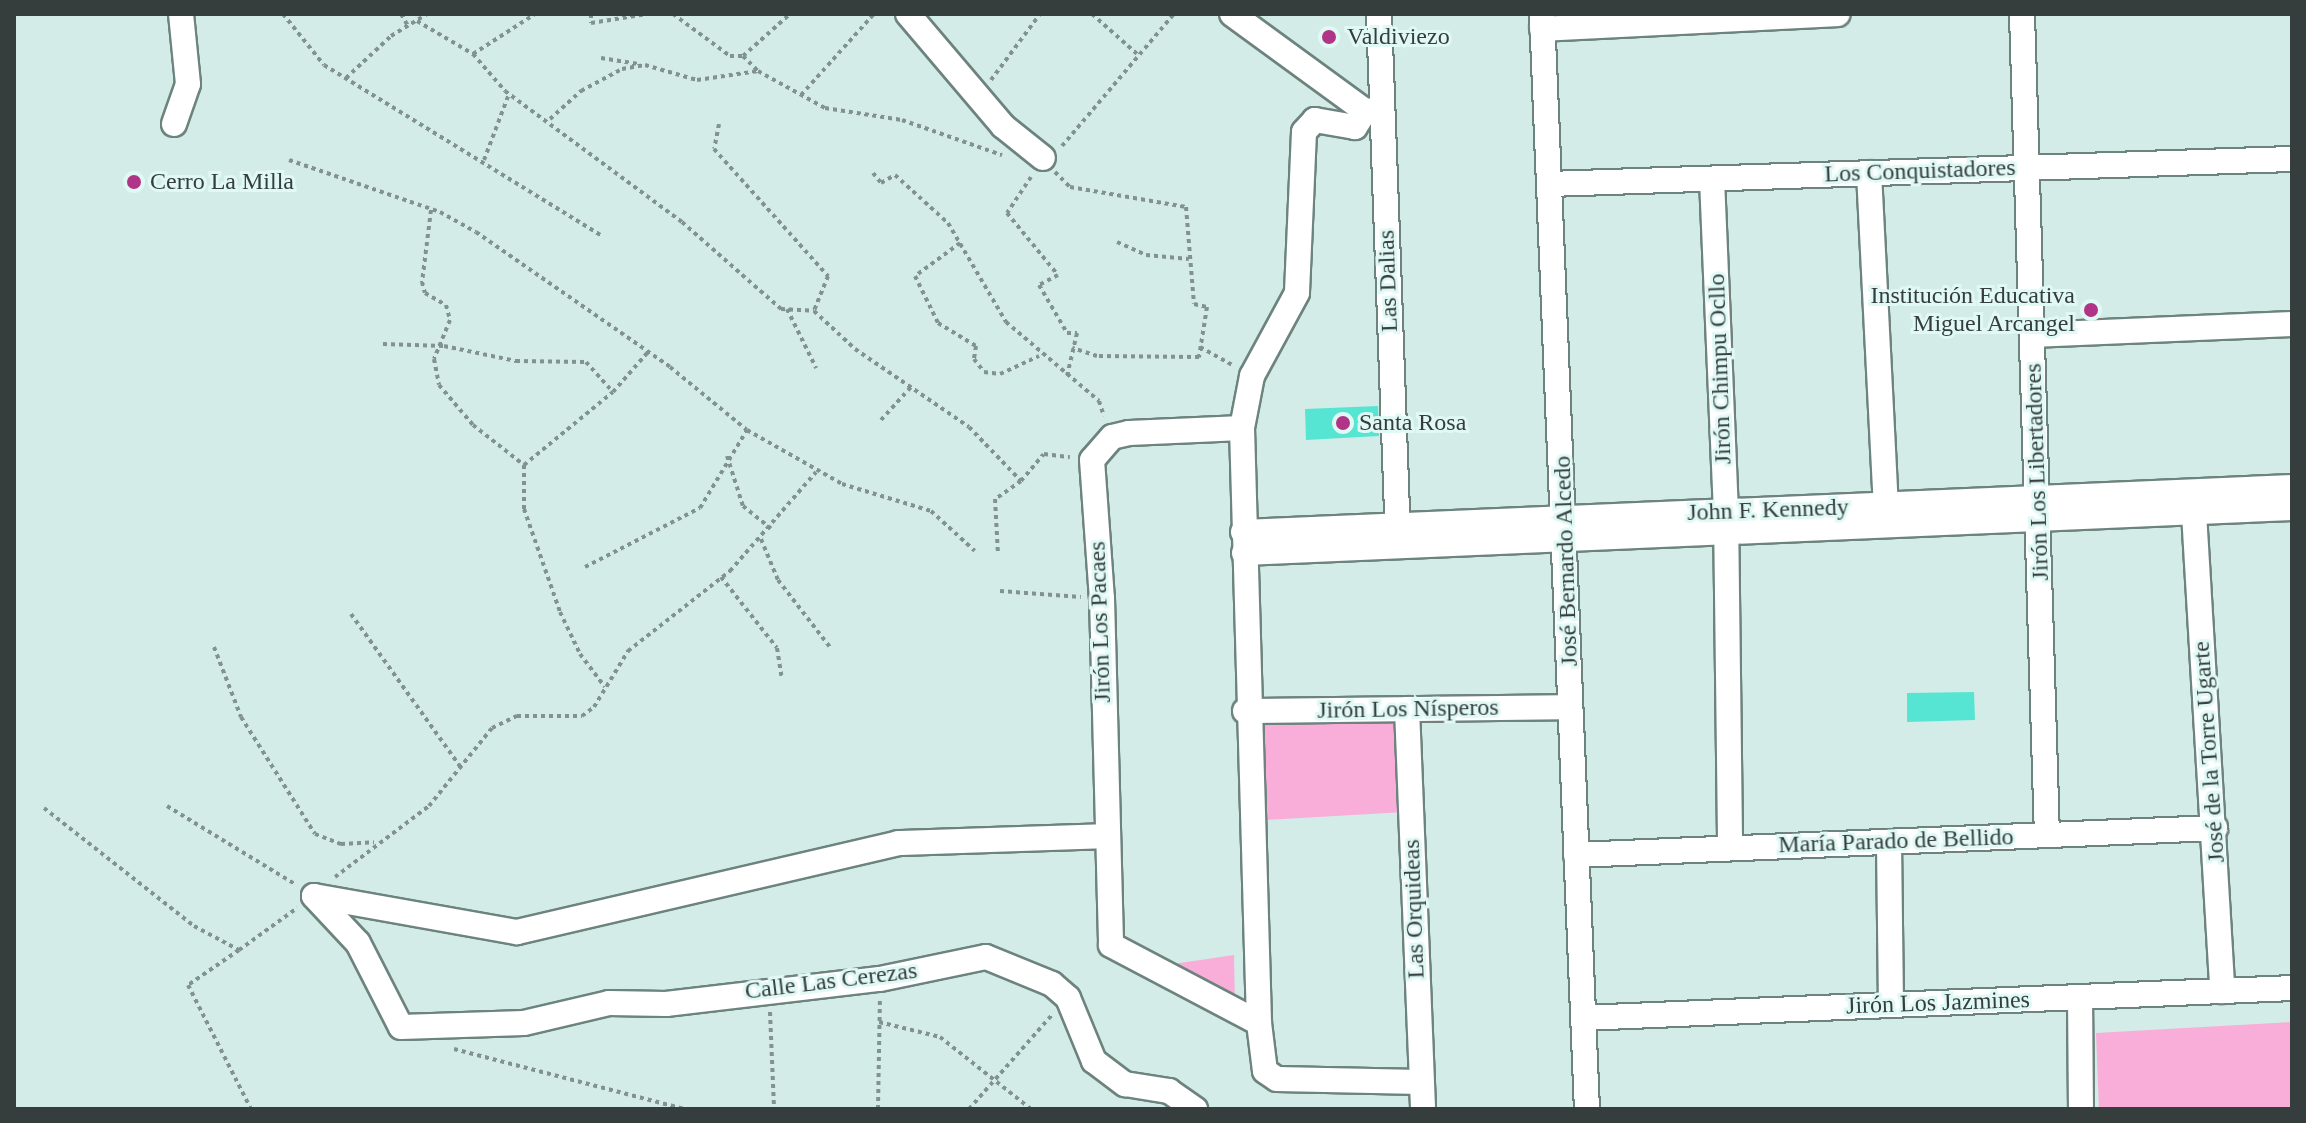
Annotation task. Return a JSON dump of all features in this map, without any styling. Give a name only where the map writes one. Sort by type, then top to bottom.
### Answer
[{"type":"street","points":[[174,124],[188,84],[181,14]]},
{"type":"street","points":[[908,14],[978,98],[1043,158]]},
{"type":"street","points":[[1232,14],[1374,110],[1355,127],[1315,120],[1304,132],[1297,293],[1252,376],[1242,428],[1245,711],[1259,1023],[1265,1071],[1277,1079],[1421,1082]]},
{"type":"street","name":"Las Dalias","points":[[1379,14],[1374,110],[1398,537]]},
{"type":"street","points":[[1542,22],[1838,14]]},
{"type":"street","name":"Jirón Los Libertadores","points":[[2022,14],[2040,509],[2047,835]]},
{"type":"street","name":"José Bernardo Alcedo","points":[[1542,22],[1566,530],[1570,707],[1587,1109]]},
{"type":"street","name":"Los Conquistadores","points":[[1549,184],[2292,159]]},
{"type":"street","points":[[1869,173],[1886,505]]},
{"type":"street","name":"Jirón Chimpu Ocllo","points":[[1712,179],[1726,523],[1730,848]]},
{"type":"street","points":[[2032,335],[2292,324]]},
{"type":"street","points":[[1092,460],[1112,437],[1242,428]]},
{"type":"street","name":"Jirón Los Pacaes","points":[[1092,460],[1102,598],[1105,836],[1111,945],[1259,1023]]},
{"type":"street","name":"John F. Kennedy","points":[[1243,542],[2040,509],[2292,487]]},
{"type":"street","name":"John F. Kennedy","points":[[1726,523],[1886,505],[2194,513],[2292,508]]},
{"type":"street","name":"José de la Torre Ugarte","points":[[2194,513],[2215,828],[2222,991]]},
{"type":"street","name":"Jirón Los Nísperos","points":[[1245,711],[1570,707]]},
{"type":"street","name":"Las Orquideas","points":[[1407,709],[1423,1109]]},
{"type":"street","name":"María Parado de Bellido","points":[[1576,855],[2215,828]]},
{"type":"street","points":[[314,896],[517,932],[898,843],[1105,836]]},
{"type":"street","points":[[1889,842],[1891,1005]]},
{"type":"street","name":"Calle Las Cerezas","points":[[314,896],[358,943],[401,1027],[524,1023],[586,1007],[666,1004],[768,987],[880,979],[986,957],[1052,984],[1068,998]]},
{"type":"street","name":"Jirón Los Jazmines","points":[[1583,1018],[2292,988]]},
{"type":"street","points":[[2080,997],[2081,1109]]},
{"type":"street","points":[[1068,998],[1094,1061],[1125,1084],[1169,1091],[1195,1109]]},
{"type":"path","points":[[283,14],[305,46],[346,78],[484,160],[602,236]]},
{"type":"path","points":[[401,14],[408,26]]},
{"type":"path","points":[[346,78],[427,14]]},
{"type":"path","points":[[473,54],[535,14]]},
{"type":"path","points":[[591,14],[591,23],[647,14]]},
{"type":"path","points":[[673,14],[730,56],[743,56],[790,14]]},
{"type":"path","points":[[801,95],[874,14]]},
{"type":"path","points":[[978,98],[1040,14]]},
{"type":"path","points":[[1092,14],[1137,54]]},
{"type":"path","points":[[1067,376],[1077,333],[1067,333],[1039,285],[1058,275],[1007,213],[1043,158],[1057,152],[1174,14]]},
{"type":"path","points":[[417,21],[473,54],[509,94],[550,119],[787,309],[816,368]]},
{"type":"path","points":[[743,56],[758,71],[825,108],[902,120],[1003,155],[1023,140]]},
{"type":"path","points":[[601,58],[645,65],[697,80],[758,71]]},
{"type":"path","points":[[550,119],[581,91],[622,69],[645,65]]},
{"type":"path","points":[[484,160],[509,94]]},
{"type":"path","points":[[719,124],[714,149],[828,276],[814,311]]},
{"type":"path","points":[[1043,158],[1070,187],[1186,207],[1194,304],[1207,307],[1199,357],[1097,356],[1072,348]]},
{"type":"path","points":[[289,160],[431,210],[550,281],[648,352],[747,430],[791,450],[816,472],[931,511],[975,551]]},
{"type":"path","points":[[873,173],[881,183],[895,175],[948,223],[1006,322],[1039,356],[1099,401],[1112,437]]},
{"type":"path","points":[[431,210],[422,282],[425,293],[446,305],[444,346],[434,359],[439,385],[473,425],[524,465]]},
{"type":"path","points":[[1117,242],[1146,255],[1189,259]]},
{"type":"path","points":[[961,243],[915,276],[938,323],[976,346],[974,359],[984,372],[1000,374],[1039,356]]},
{"type":"path","points":[[787,309],[814,311],[911,387],[969,427],[1021,481]]},
{"type":"path","points":[[383,344],[444,346],[516,361],[586,362],[613,392]]},
{"type":"path","points":[[1200,347],[1252,376]]},
{"type":"path","points":[[524,465],[613,392],[648,352]]},
{"type":"path","points":[[881,420],[911,387]]},
{"type":"path","points":[[585,567],[700,508],[727,456],[747,430]]},
{"type":"path","points":[[998,554],[995,499],[1021,481],[1044,454],[1092,460]]},
{"type":"path","points":[[727,456],[743,506],[771,529]]},
{"type":"path","points":[[524,465],[524,509],[560,612],[580,654],[605,687]]},
{"type":"path","points":[[251,1109],[188,985],[314,896],[377,842],[429,806],[460,766],[504,720],[582,716],[628,651],[721,577],[761,539],[816,472]]},
{"type":"path","points":[[761,539],[778,580],[830,647]]},
{"type":"path","points":[[721,577],[777,648],[782,679]]},
{"type":"path","points":[[1000,591],[1102,598]]},
{"type":"path","points":[[351,614],[460,766]]},
{"type":"path","points":[[214,647],[241,717],[315,834],[341,844],[377,842]]},
{"type":"path","points":[[167,806],[314,896]]},
{"type":"path","points":[[44,808],[194,926],[239,950]]},
{"type":"path","points":[[878,1109],[880,979]]},
{"type":"path","points":[[768,987],[774,1109]]},
{"type":"path","points":[[969,1109],[1068,998]]},
{"type":"path","points":[[879,1022],[940,1037],[1031,1109]]},
{"type":"path","points":[[440,1045],[684,1109]]},
{"type":"shaded area","points":[[1399,711],[1405,812],[1265,820],[1261,715]]},
{"type":"shaded area","points":[[1234,955],[1235,1010],[1153,967]]},
{"type":"shaded area","points":[[2292,1022],[2292,1109],[2099,1109],[2096,1033]]},
{"type":"building","name":"Santa Rosa","points":[[1378,406],[1379,436],[1306,440],[1305,409]]},
{"type":"building","points":[[1974,692],[1975,720],[1907,722],[1907,693]]},
{"type":"place","name":"Valdiviezo","points":[[1329,37]]},
{"type":"place","name":"Cerro La Milla","points":[[134,182]]},
{"type":"place","name":"Institución Educativa Miguel Arcangel","points":[[2091,310]]},
{"type":"place","name":"Santa Rosa","points":[[1343,423]]}]
